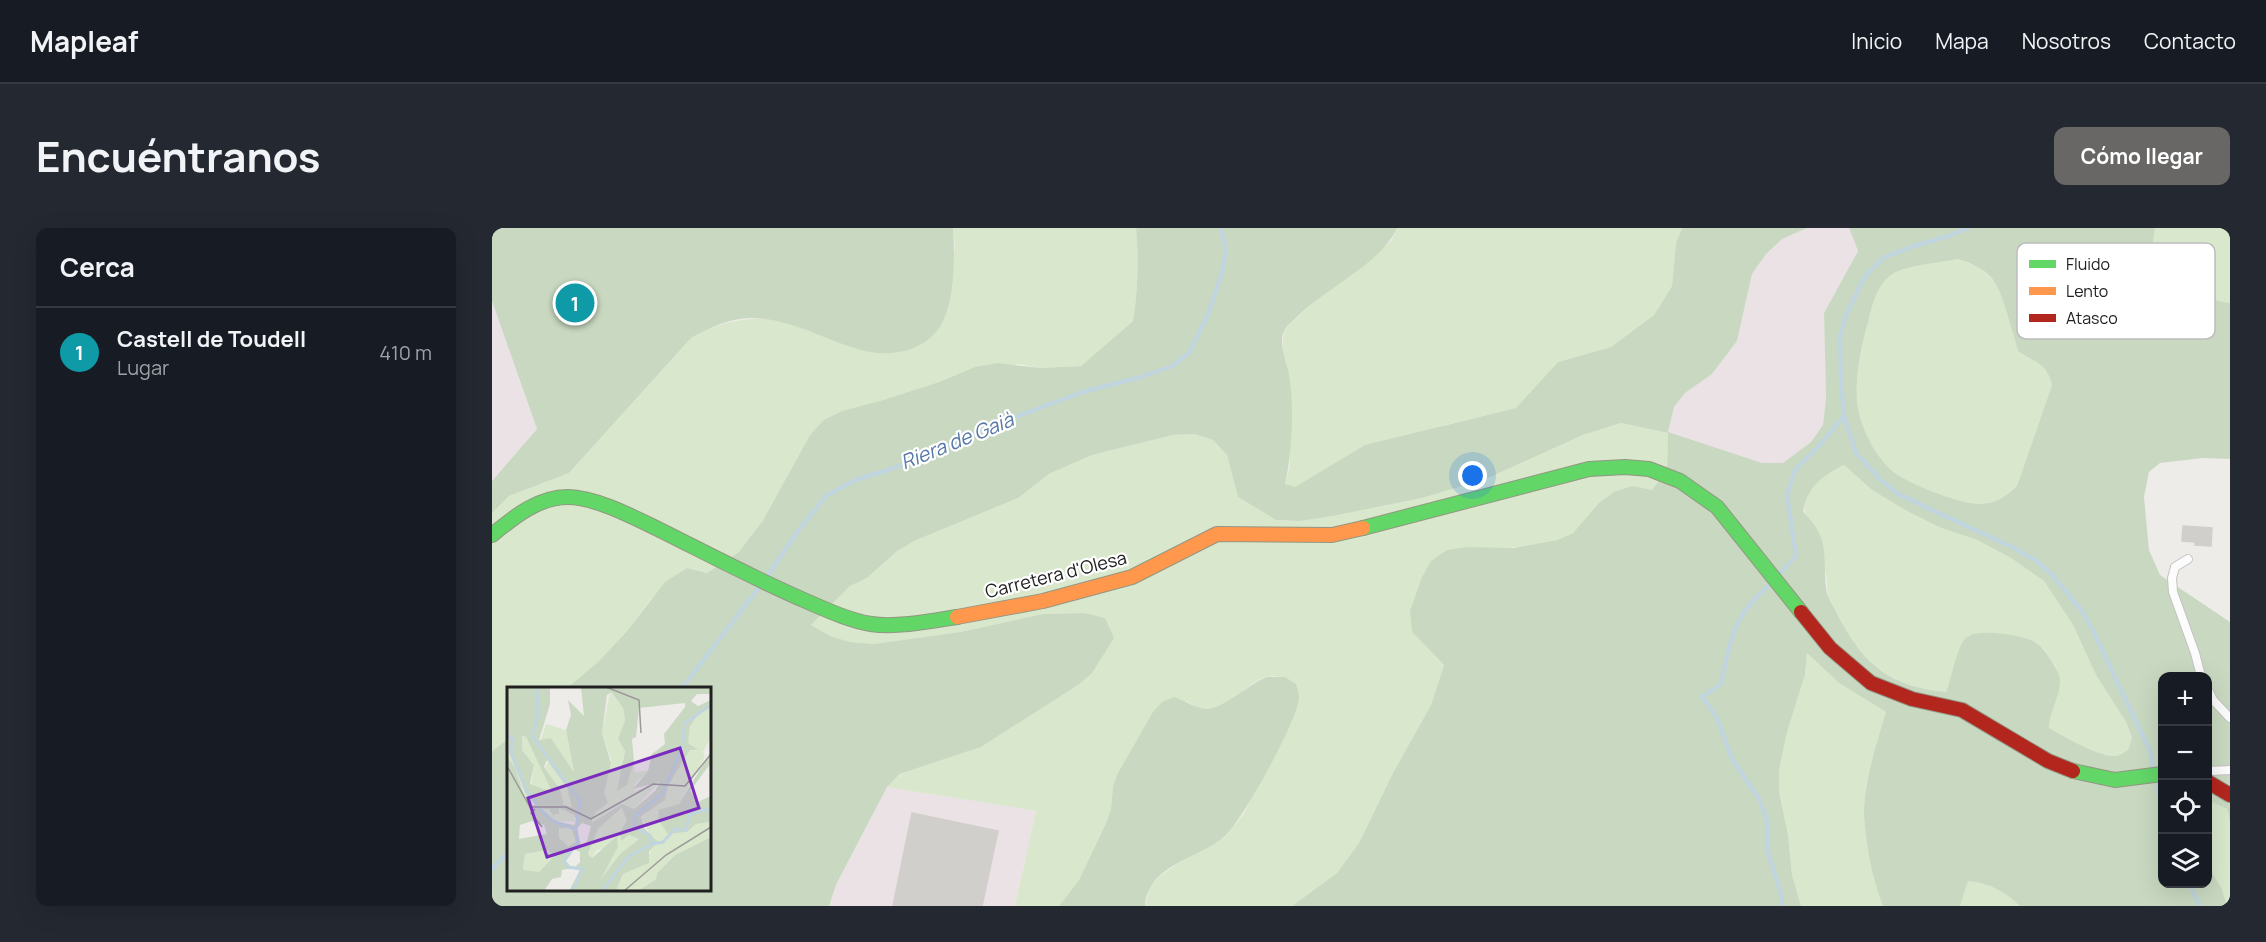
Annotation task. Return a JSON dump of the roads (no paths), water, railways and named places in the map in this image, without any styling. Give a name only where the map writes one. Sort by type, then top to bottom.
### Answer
[{"type":"street","name":"Carretera d'Olesa","points":[[492,535],[516,515],[534,505],[567,497],[623,512],[725,564],[842,616],[872,624],[925,622],[1043,600],[1109,584],[1132,577],[1217,534],[1332,535],[1391,522],[1589,469],[1626,467],[1649,469],[1680,481],[1717,507],[1830,648],[1855,672],[1871,683],[1912,699],[1962,710],[2048,761],[2072,771],[2115,780],[2158,775]]},
{"type":"street","points":[[2212,784],[2230,795]]},
{"type":"lane","points":[[2188,559],[2175,567],[2172,578],[2173,592],[2200,672]]},
{"type":"lane","points":[[2212,698],[2230,718]]},
{"type":"lane","points":[[2212,771],[2230,770]]},
{"type":"waterway","name":"Riera de Gaià","points":[[767,577],[798,531],[826,496],[855,480],[891,469],[950,446],[1004,421],[1083,392],[1141,377],[1172,366],[1189,353],[1209,312],[1222,273],[1226,249],[1221,228]]},
{"type":"waterway","points":[[1968,228],[1883,258],[1866,275],[1860,286],[1846,315],[1840,337],[1844,416],[1856,453],[1881,480],[1898,494],[2014,548],[2037,561],[2054,577],[2082,611],[2093,631],[2150,751],[2153,768]]},
{"type":"waterway","points":[[1779,574],[1796,556],[1787,495],[1795,470],[1844,416]]},
{"type":"waterway","points":[[1771,583],[1750,604],[1736,626],[1721,684],[1702,697],[1716,716],[1732,759],[1758,797],[1767,820],[1767,849],[1781,894],[1782,906]]},
{"type":"waterway","name":"Riera de Gaià","points":[[683,687],[760,586]]},
{"type":"waterway","points":[[2156,779],[2158,790]]},
{"type":"waterway","name":"Riera de Gaià","points":[[492,869],[507,853]]},
{"type":"waterway","points":[[2191,888],[2200,906]]},
{"type":"place","name":"Castell de Toudell","points":[[575,303]]}]
